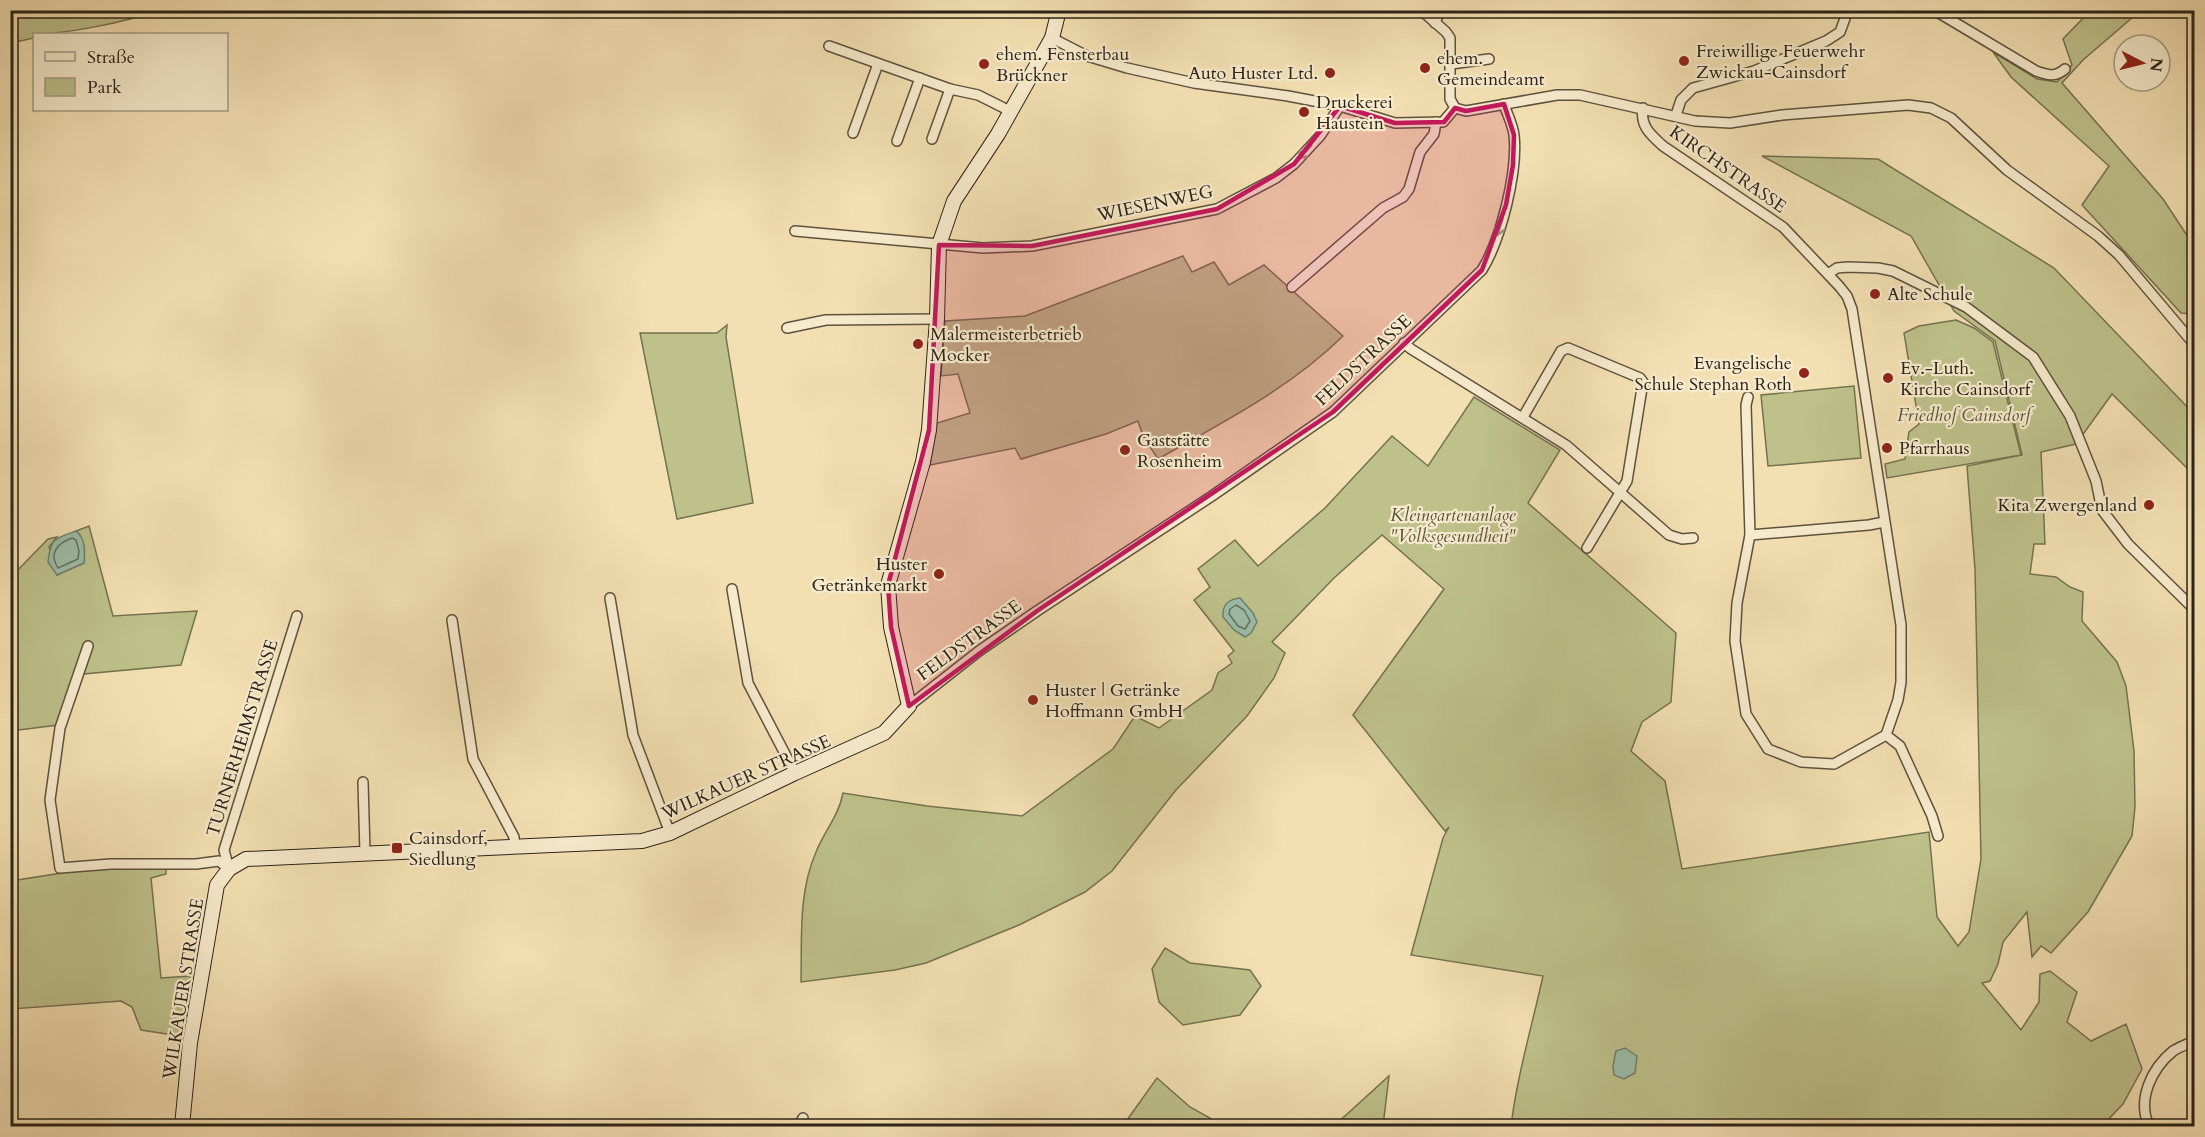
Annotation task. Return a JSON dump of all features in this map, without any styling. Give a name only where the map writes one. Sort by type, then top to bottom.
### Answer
[{"type":"street","points":[[909,706],[891,627],[888,585],[923,462],[928,430],[937,319],[939,244],[954,201],[998,134],[1052,38],[1059,10]]},
{"type":"street","points":[[1421,10],[1450,38],[1450,99],[1455,108],[1466,111],[1557,95],[1580,95],[1695,121],[1730,123],[1908,105],[1931,108],[1951,118],[2007,170],[2098,236],[2120,255],[2194,344]]},
{"type":"street","points":[[1435,23],[1440,10]]},
{"type":"street","points":[[1676,115],[1681,100],[1693,88],[1754,71],[1826,41],[1840,32],[1848,10]]},
{"type":"street","points":[[1934,10],[2036,71],[2057,76],[2064,69]]},
{"type":"street","points":[[1052,38],[1088,56],[1136,70],[1194,83],[1340,106],[1395,123],[1443,122],[1455,108]]},
{"type":"street","points":[[829,46],[950,89],[978,95],[1010,111]]},
{"type":"street","points":[[1451,64],[1489,59]]},
{"type":"street","points":[[853,133],[878,64]]},
{"type":"street","points":[[897,141],[920,78]]},
{"type":"street","points":[[932,139],[950,89]]},
{"type":"street","name":"FELDSTRASSE","points":[[909,706],[979,651],[1212,496],[1333,412],[1482,270],[1492,254],[1506,205],[1512,170],[1514,135],[1504,104]]},
{"type":"street","name":"WIESENWEG","points":[[795,231],[983,248],[1032,246],[1216,209],[1276,178],[1294,164],[1320,136],[1340,106]]},
{"type":"street","name":"KIRCHSTRASSE","points":[[1643,108],[1641,119],[1650,134],[1663,146],[1783,227],[1847,296],[1856,324],[1884,522],[1899,606],[1902,650],[1901,682],[1898,700],[1886,735]]},
{"type":"street","points":[[1292,287],[1383,208],[1403,197],[1409,189],[1420,152],[1434,134],[1436,122]]},
{"type":"street","points":[[1828,274],[1837,268],[1848,267],[1893,271],[1966,307],[2033,357],[2070,416],[2096,481],[2102,510],[2128,544],[2194,609]]},
{"type":"street","points":[[787,328],[826,320],[937,319]]},
{"type":"street","points":[[1404,343],[1566,445],[1669,535],[1682,539],[1693,538]]},
{"type":"street","points":[[1523,417],[1561,351],[1568,348],[1640,378],[1643,382],[1627,481],[1587,548]]},
{"type":"street","points":[[1748,397],[1746,405],[1750,535],[1737,603],[1736,641],[1746,714],[1768,749],[1801,762],[1834,764],[1886,735],[1900,746],[1932,816],[1938,836]]},
{"type":"street","points":[[1750,535],[1884,522]]},
{"type":"street","points":[[732,589],[748,683],[795,773]]},
{"type":"street","points":[[610,598],[633,735],[670,833]]},
{"type":"street","name":"TURNERHEIMSTRASSE","points":[[229,869],[224,850],[297,616]]},
{"type":"street","points":[[452,620],[473,759],[514,837],[515,847]]},
{"type":"street","points":[[88,646],[60,728],[50,800],[60,868],[111,864],[196,864],[219,861],[229,869]]},
{"type":"street","name":"WILKAUER STRASSE","points":[[182,1126],[190,1042],[217,885],[229,869],[246,859],[642,841],[670,833],[884,733],[909,706]]},
{"type":"street","points":[[363,782],[365,853]]},
{"type":"street","points":[[2149,1126],[2146,1119],[2145,1101],[2147,1087],[2153,1074],[2174,1051],[2194,1041]]},
{"type":"highlighted area","points":[[1504,104],[1514,135],[1513,165],[1506,205],[1482,270],[1333,412],[1037,611],[909,706],[891,627],[888,585],[929,430],[939,245],[1032,246],[1217,209],[1294,164],[1340,106],[1395,123],[1444,122],[1455,108],[1466,111]]},
{"type":"green space","points":[[11,10],[156,10],[96,27],[63,32],[33,33],[33,38],[11,43]]},
{"type":"green space","points":[[2090,11],[2140,11],[2112,33],[2062,83],[2163,199],[2194,246],[2194,314],[2181,313],[2082,205],[2109,166],[2011,77],[1993,52],[2037,79],[2057,82],[2072,65],[2063,39]]},
{"type":"green space","name":"Kleingartenanlage \"Volksgesundheit\"","points":[[1762,156],[1878,159],[2054,268],[2194,414],[2194,475],[2112,394],[2076,444],[2041,452],[2045,544],[2034,544],[2030,574],[2056,577],[2070,587],[2083,592],[2082,621],[2117,662],[2126,686],[2134,751],[2135,807],[2132,836],[2088,912],[2051,953],[2041,946],[2032,957],[2027,912],[2003,942],[1998,964],[1990,981],[1982,983],[2021,1030],[2039,1002],[2040,974],[2050,971],[2077,992],[2067,1022],[2091,1041],[2126,1024],[2142,1069],[2123,1104],[2102,1126],[1511,1126],[1521,1070],[1543,976],[1411,955],[1443,838],[1449,827],[1445,831],[1353,715],[1444,589],[1382,535],[1334,578],[1272,642],[1285,653],[1274,678],[1247,716],[1176,790],[1112,871],[1085,892],[1019,925],[926,963],[895,970],[801,982],[802,916],[806,884],[816,852],[838,809],[843,793],[927,806],[1022,816],[1113,749],[1135,716],[1159,728],[1212,690],[1218,673],[1232,663],[1228,656],[1234,651],[1194,600],[1210,587],[1198,569],[1235,540],[1258,566],[1325,508],[1392,436],[1428,466],[1474,397],[1560,450],[1528,503],[1676,633],[1671,702],[1642,722],[1631,751],[1665,781],[1682,869],[1929,832],[1937,917],[1958,946],[1969,932],[1981,859],[1975,569],[1967,466],[2022,455],[1995,341],[1954,311],[1911,236]]},
{"type":"green space","points":[[1183,256],[1192,272],[1214,262],[1229,285],[1264,265],[1343,336],[1300,372],[1255,404],[1158,459],[1143,436],[1138,421],[1106,434],[1021,459],[1015,448],[930,465],[937,423],[970,413],[958,374],[941,376],[945,321],[1025,316]]},
{"type":"green space","name":"Friedhof Cainsdorf","points":[[1956,320],[1974,328],[1993,342],[2021,455],[1887,478],[1885,464],[1905,459],[1909,432],[1919,424],[1904,333],[1919,326]]},
{"type":"green space","points":[[727,325],[726,337],[753,503],[677,519],[640,333],[717,333]]},
{"type":"green space","points":[[1854,386],[1861,458],[1768,466],[1761,395]]},
{"type":"green space","points":[[89,526],[113,616],[197,611],[181,665],[73,675],[58,725],[11,731],[11,577],[48,539],[57,537],[49,547],[57,575],[84,563],[80,535],[76,531]]},
{"type":"green space","points":[[166,866],[166,874],[151,878],[161,978],[190,976],[186,1037],[141,1030],[132,1007],[121,1001],[11,1009],[11,881],[94,868]]},
{"type":"green space","points":[[1165,948],[1190,963],[1250,970],[1261,986],[1240,1015],[1183,1025],[1159,1002],[1152,969]]},
{"type":"green space","points":[[1389,1076],[1383,1126],[1334,1126]]},
{"type":"green space","points":[[1157,1078],[1190,1107],[1224,1126],[1129,1126],[1127,1120]]},
{"type":"water","points":[[76,531],[85,550],[84,563],[57,575],[48,562],[50,548],[58,538]]},
{"type":"water","points":[[1240,598],[1253,613],[1257,622],[1251,633],[1245,637],[1234,630],[1223,617],[1227,603]]},
{"type":"water","points":[[1625,1048],[1637,1056],[1635,1073],[1624,1079],[1614,1075],[1613,1066],[1616,1051]]},
{"type":"place","name":"Freiwillige Feuerwehr Zwickau-Cainsdorf","points":[[1684,61]]},
{"type":"place","name":"ehem. Fensterbau Brückner","points":[[984,64]]},
{"type":"place","name":"ehem. Gemeindeamt","points":[[1425,68]]},
{"type":"place","name":"Auto Huster Ltd.","points":[[1330,73]]},
{"type":"place","name":"Druckerei Haustein","points":[[1304,112]]},
{"type":"place","name":"Alte Schule","points":[[1875,294]]},
{"type":"place","name":"Malermeisterbetrieb Mocker","points":[[918,344]]},
{"type":"place","name":"Evangelische Schule Stephan Roth","points":[[1804,373]]},
{"type":"place","name":"Ev.-Luth. Kirche Cainsdorf","points":[[1888,378]]},
{"type":"place","name":"Pfarrhaus","points":[[1887,448]]},
{"type":"place","name":"Gaststätte Rosenheim","points":[[1125,450]]},
{"type":"place","name":"Kita Zwergenland","points":[[2149,505]]},
{"type":"place","name":"Huster Getränkemarkt","points":[[939,574]]},
{"type":"place","name":"Huster | Getränke Hoffmann GmbH","points":[[1033,700]]},
{"type":"place","name":"Cainsdorf, Siedlung","points":[[397,848]]}]
